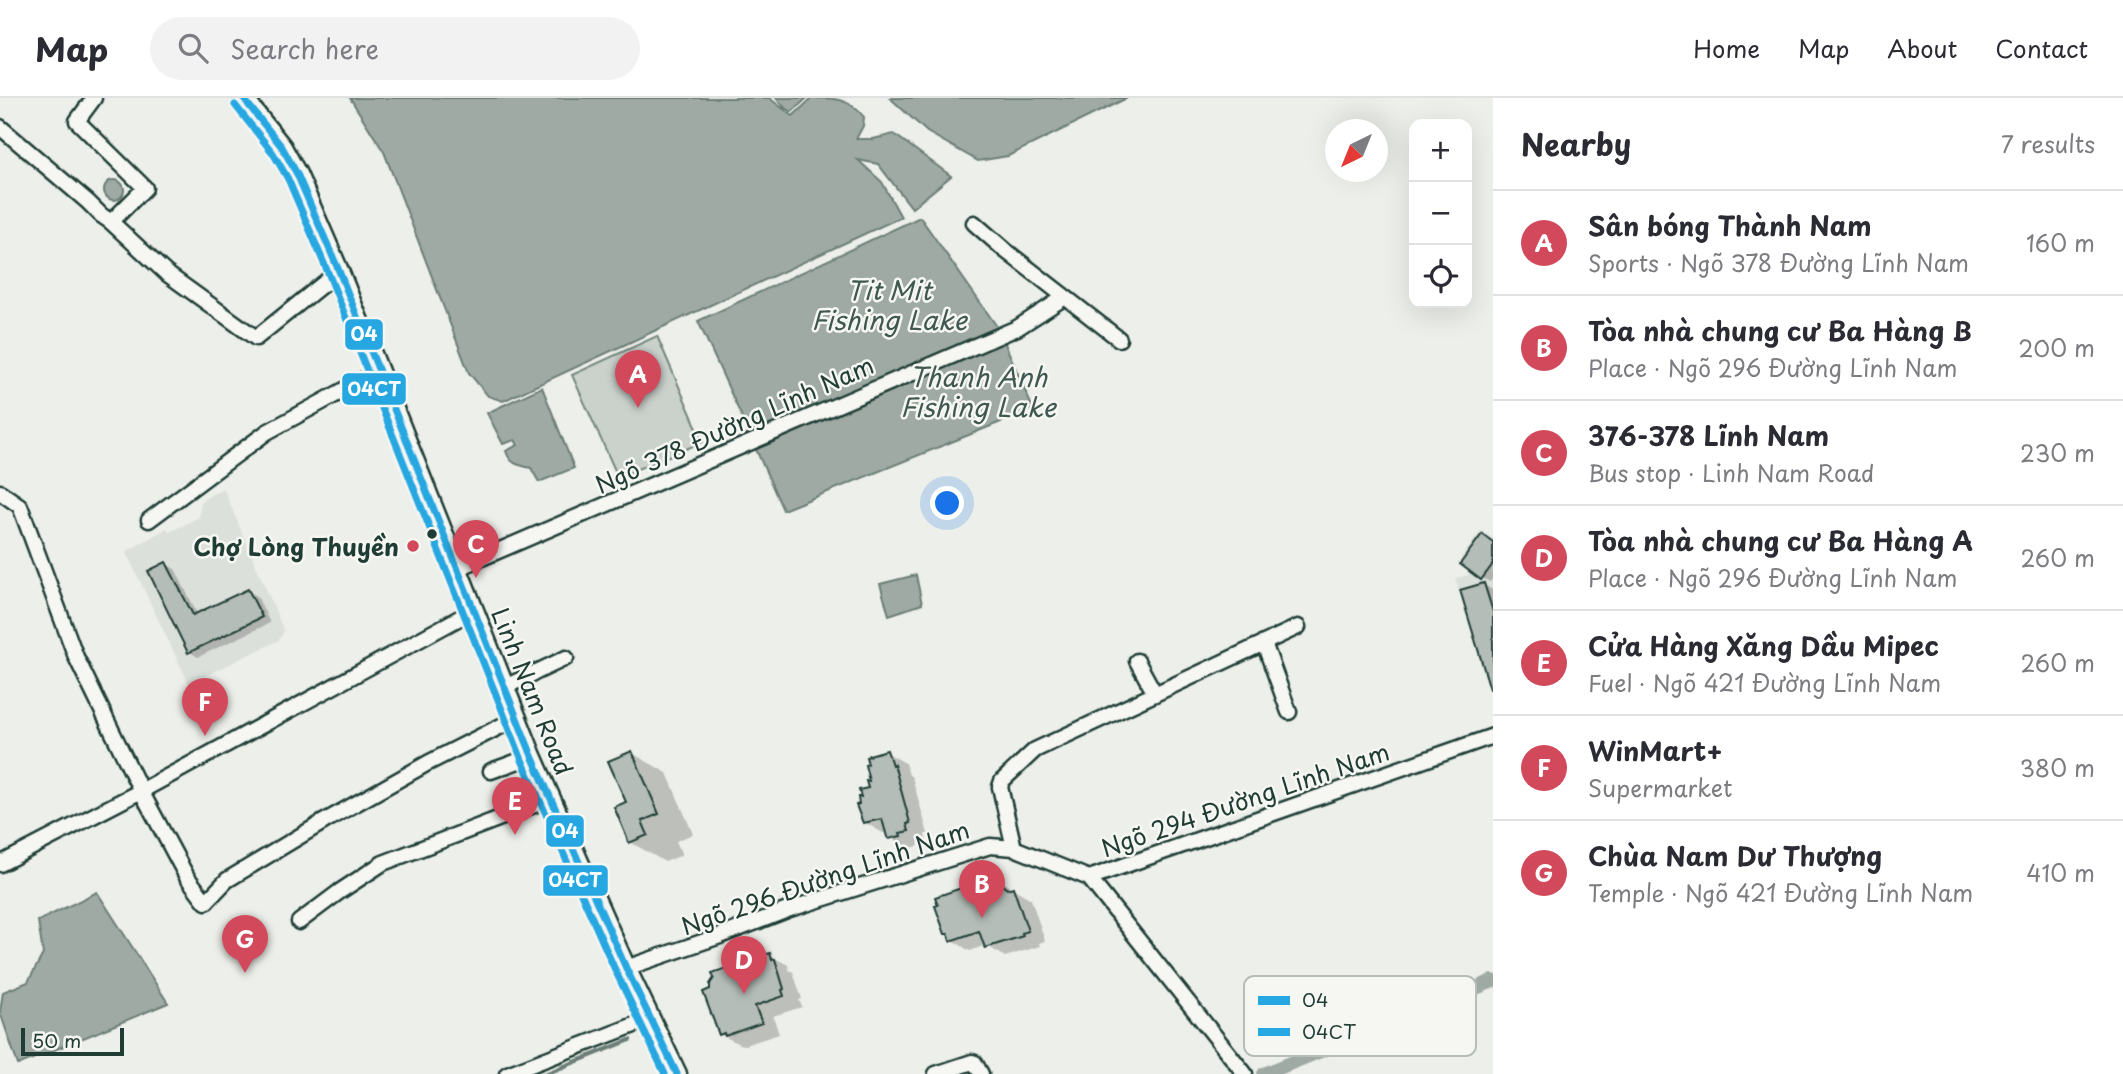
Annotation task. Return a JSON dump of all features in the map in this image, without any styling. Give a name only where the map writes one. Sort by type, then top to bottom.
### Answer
[{"type":"main road","name":"Linh Nam Road","points":[[243,98],[282,147],[297,174],[339,271],[550,799],[677,1074]]},
{"type":"street","points":[[94,98],[77,121],[145,188],[111,222]]},
{"type":"street","points":[[0,127],[166,273],[256,338],[339,271]]},
{"type":"street","points":[[974,223],[1119,339]]},
{"type":"street","name":"Ngõ 378 Đường Lĩnh Nam","points":[[456,569],[1017,328],[1065,297]]},
{"type":"street","points":[[149,520],[267,432],[379,371]]},
{"type":"street","points":[[0,492],[20,506],[76,657],[187,877],[206,902],[227,880],[325,821],[428,763],[517,718]]},
{"type":"street","points":[[0,864],[142,791],[474,610]]},
{"type":"street","points":[[1014,848],[1001,793],[1002,781],[1035,750],[1298,627]]},
{"type":"street","points":[[1264,643],[1289,712]]},
{"type":"street","points":[[505,687],[566,658]]},
{"type":"street","points":[[1137,661],[1155,694]]},
{"type":"street","name":"Ngõ 294 Đường Lĩnh Nam","points":[[1014,848],[1089,878],[1493,736]]},
{"type":"street","points":[[491,771],[532,756]]},
{"type":"street","points":[[299,922],[383,863],[550,799]]},
{"type":"street","name":"Ngõ 296 Đường Lĩnh Nam","points":[[626,968],[790,909],[990,846],[1014,848]]},
{"type":"street","points":[[1089,878],[1245,1074]]},
{"type":"street","points":[[507,1074],[650,1019]]},
{"type":"street","points":[[936,1074],[972,1062],[981,1074]]},
{"type":"shaded area","points":[[657,336],[703,442],[618,477],[572,375]]},
{"type":"shaded area","points":[[223,488],[284,631],[279,640],[189,684],[126,552],[167,528],[170,532],[199,517],[201,501]]},
{"type":"shaded area","points":[[1481,531],[1493,539],[1493,699],[1455,578],[1469,575],[1461,558]]},
{"type":"water","points":[[350,98],[769,98],[793,116],[812,98],[834,99],[853,106],[864,117],[863,126],[856,139],[873,139],[894,134],[951,176],[912,208],[878,164],[858,160],[882,182],[901,217],[503,401],[488,396],[469,373],[384,152]]},
{"type":"water","points":[[776,98],[807,98],[792,112]]},
{"type":"water","points":[[890,98],[1127,98],[1008,156],[978,161],[927,132]]},
{"type":"water","points":[[114,180],[121,183],[124,190],[121,197],[114,200],[107,197],[104,190],[107,183]]},
{"type":"water","name":"Tit Mit Fishing Lake","points":[[920,217],[998,328],[750,435],[698,321]]},
{"type":"water","name":"Thanh Anh Fishing Lake","points":[[1003,339],[1033,409],[783,510],[754,445]]},
{"type":"water","points":[[542,387],[574,468],[539,482],[531,468],[518,465],[510,459],[506,451],[518,445],[515,440],[503,444],[487,413]]},
{"type":"water","points":[[916,575],[922,604],[889,615],[880,584]]},
{"type":"water","points":[[97,892],[168,1003],[18,1065],[0,1012],[3,992],[28,982],[43,954],[38,921]]},
{"type":"building","points":[[1482,534],[1493,542],[1493,564],[1481,580],[1460,564]]},
{"type":"building","points":[[166,562],[193,615],[248,589],[262,617],[188,653],[148,571]]},
{"type":"building","points":[[1484,583],[1493,612],[1493,689],[1490,689],[1460,590]]},
{"type":"building","points":[[887,750],[892,765],[894,764],[910,823],[907,824],[909,831],[889,839],[882,819],[863,823],[856,805],[859,804],[858,797],[861,797],[859,790],[868,788],[866,757]]},
{"type":"building","points":[[632,751],[659,814],[642,821],[648,835],[629,843],[614,807],[626,802],[608,761]]},
{"type":"building","points":[[996,876],[999,884],[1007,889],[1013,887],[1028,931],[1022,933],[1023,936],[985,948],[979,931],[950,941],[935,906],[938,905],[935,897]]},
{"type":"building","points":[[770,953],[772,960],[775,959],[784,996],[755,1006],[762,1023],[725,1036],[724,1033],[719,1035],[703,992],[710,989],[714,978],[712,973]]},
{"type":"waterway","points":[[1476,988],[1493,981]]},
{"type":"waterway","points":[[545,1074],[630,1040]]},
{"type":"waterway","points":[[1264,1074],[1308,1056]]},
{"type":"transit line","name":"04","points":[[243,98],[282,147],[297,174],[339,271],[532,756],[626,968],[677,1074]]},
{"type":"transit line","name":"04CT","points":[[235,105],[273,153],[288,179],[329,275],[522,760],[616,972],[665,1074]]},
{"type":"place","name":"Sân bóng Thành Nam","points":[[638,408]]},
{"type":"place","name":"Chợ Lòng Thuyền","points":[[413,546]]},
{"type":"place","name":"376-378 Lĩnh Nam","points":[[476,578]]},
{"type":"place","name":"WinMart+","points":[[205,736]]},
{"type":"place","name":"Cửa Hàng Xăng Dầu Mipec","points":[[515,835]]},
{"type":"place","name":"Tòa nhà chung cư Ba Hàng B","points":[[982,918]]},
{"type":"place","name":"Chùa Nam Dư Thượng","points":[[245,973]]},
{"type":"place","name":"Tòa nhà chung cư Ba Hàng A","points":[[744,994]]}]
